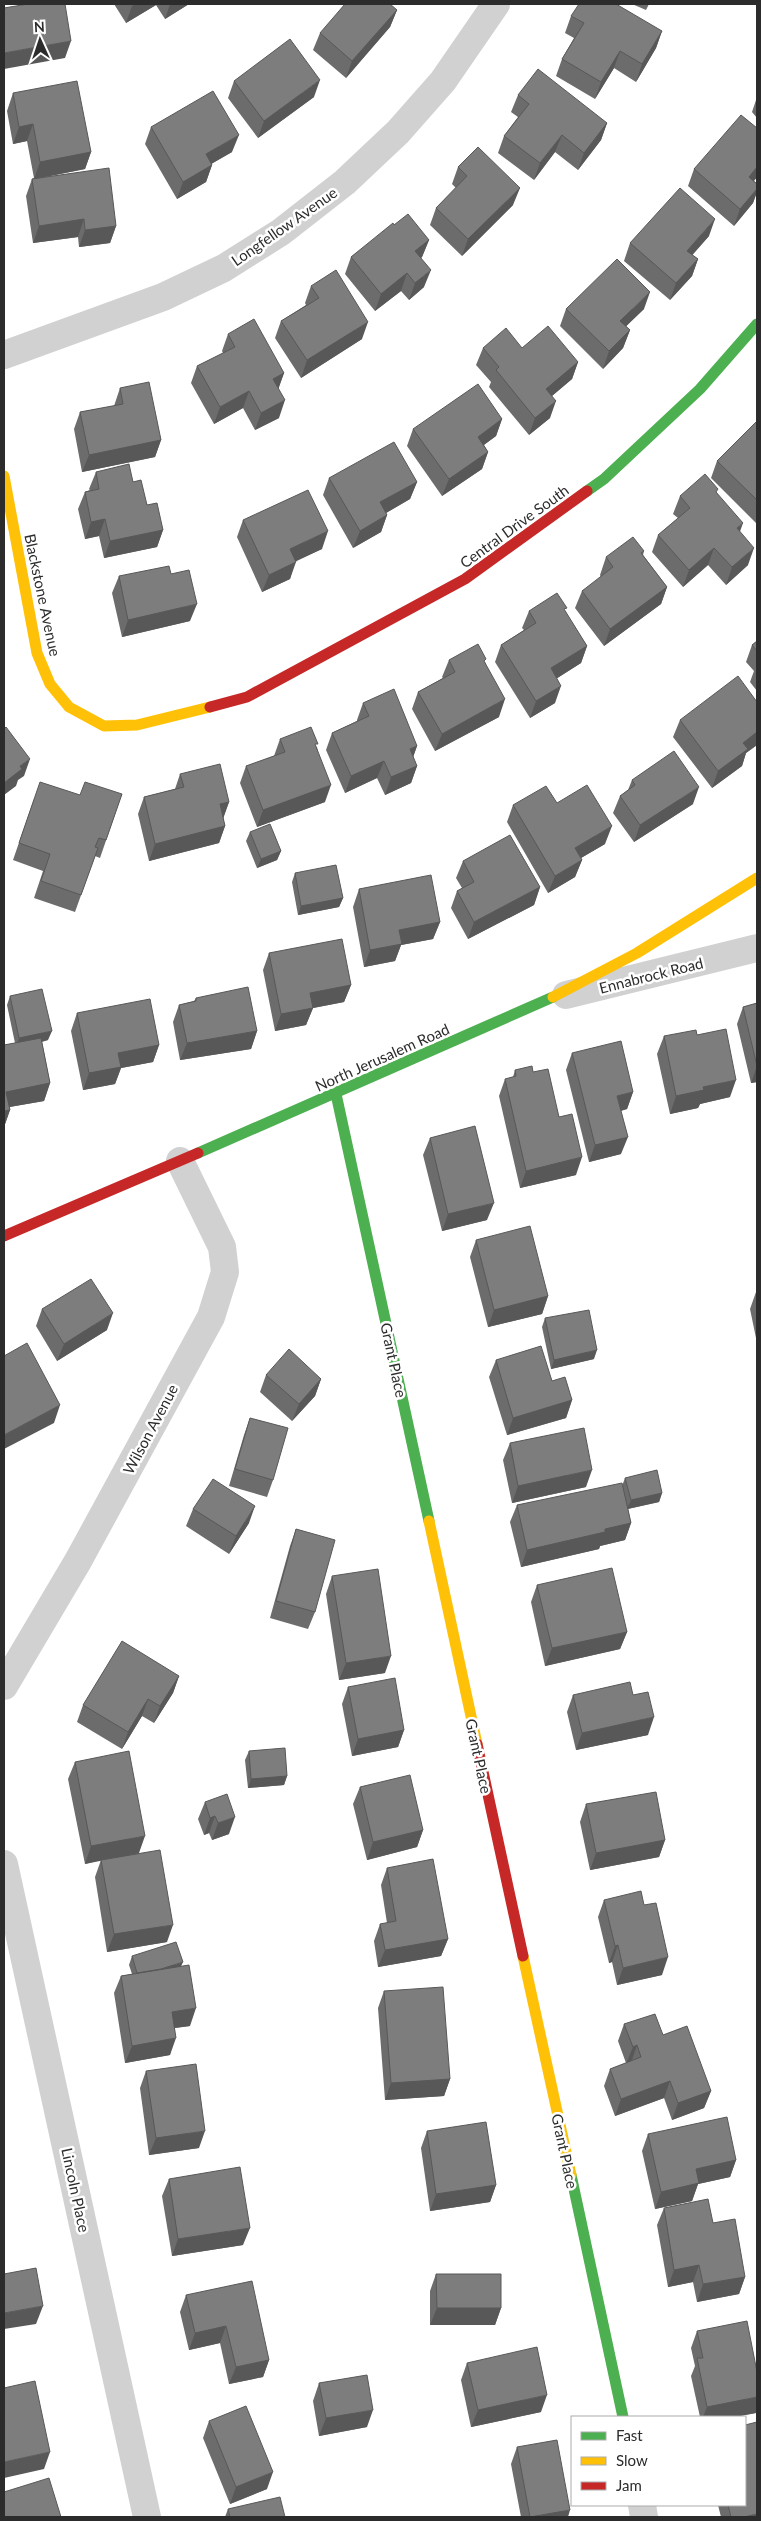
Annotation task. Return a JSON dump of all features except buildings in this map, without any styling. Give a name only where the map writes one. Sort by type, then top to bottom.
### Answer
[{"type":"street","name":"Longfellow Avenue","points":[[4,354],[163,297],[224,268],[280,232],[345,182],[398,132],[443,81],[496,4]]},
{"type":"street","name":"Central Drive South","points":[[248,696],[409,612],[465,579],[604,479],[700,389],[757,324]]},
{"type":"street","name":"Blackstone Avenue","points":[[4,476],[37,653],[50,684],[69,707],[104,726],[137,725],[248,696]]},
{"type":"street","name":"North Jerusalem Road","points":[[4,1236],[336,1094],[545,1001],[637,954],[757,878]]},
{"type":"street","name":"Ennabrock Road","points":[[545,1001],[757,948]]},
{"type":"street","name":"Grant Place","points":[[336,1094],[623,2416]]},
{"type":"street","name":"Wilson Avenue","points":[[4,1686],[78,1561],[211,1317],[224,1272],[222,1247],[180,1161]]},
{"type":"street","name":"Lincoln Place","points":[[4,1864],[148,2517]]},
{"type":"traffic: fast","points":[[587,491],[604,479],[700,389],[757,324]]},
{"type":"traffic: fast","points":[[198,1153],[553,997]]},
{"type":"traffic: fast","points":[[336,1094],[429,1521]]},
{"type":"traffic: fast","points":[[571,2175],[623,2416]]},
{"type":"traffic: slow","points":[[4,476],[37,653],[50,684],[69,707],[104,726],[137,725],[210,707]]},
{"type":"traffic: slow","points":[[553,997],[637,953],[757,878]]},
{"type":"traffic: slow","points":[[429,1521],[477,1744]]},
{"type":"traffic: slow","points":[[523,1956],[571,2175]]},
{"type":"traffic: jam","points":[[210,707],[247,697],[465,579],[587,491]]},
{"type":"traffic: jam","points":[[4,1236],[198,1153]]},
{"type":"traffic: jam","points":[[477,1744],[523,1956]]}]
